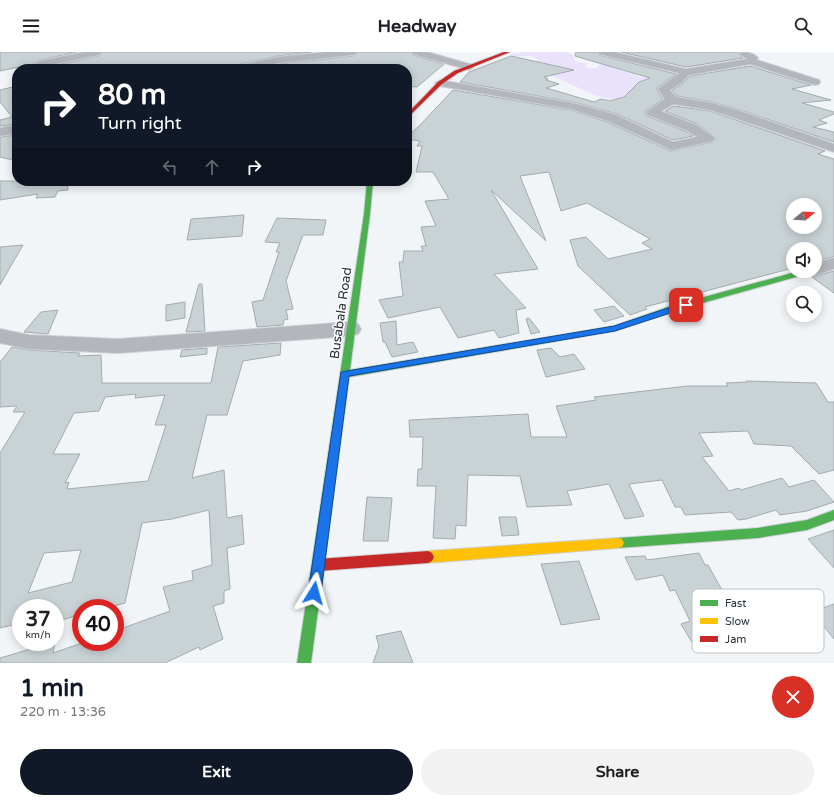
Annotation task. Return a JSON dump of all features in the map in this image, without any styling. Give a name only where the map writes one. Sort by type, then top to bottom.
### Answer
[{"type":"street","points":[[40,64],[98,52]]},
{"type":"street","points":[[260,64],[278,60],[353,52]]},
{"type":"street","points":[[416,52],[469,67]]},
{"type":"street","points":[[412,111],[440,83],[456,72],[508,52]]},
{"type":"street","points":[[602,52],[608,55],[636,59],[686,72],[752,61],[815,82]]},
{"type":"street","points":[[740,52],[752,57],[752,61]]},
{"type":"street","points":[[261,54],[277,57],[278,60]]},
{"type":"street","points":[[319,56],[337,64]]},
{"type":"street","points":[[672,100],[664,89],[686,72]]},
{"type":"street","points":[[440,83],[573,106],[612,118],[672,146],[708,138],[692,128],[652,112],[672,100],[696,103],[730,112],[834,148]]},
{"type":"street","points":[[0,132],[12,130]]},
{"type":"street","name":"Busabala Road","points":[[304,663],[367,214],[370,186]]},
{"type":"street","points":[[822,267],[834,263]]},
{"type":"street","points":[[345,374],[615,328],[672,309],[786,277]]},
{"type":"street","points":[[0,336],[29,342],[76,346],[118,346],[351,329]]},
{"type":"street","points":[[318,565],[758,533],[807,526],[834,516]]},
{"type":"shaded area","points":[[524,52],[565,52],[572,54],[575,61],[586,64],[586,68],[597,68],[601,63],[663,83],[661,89],[654,93],[616,101],[592,94],[546,73],[546,63],[537,61],[537,59],[531,56],[513,56],[511,54]]},
{"type":"building","points":[[0,52],[77,52],[40,60],[34,64],[12,64],[12,69],[0,71]]},
{"type":"building","points":[[104,52],[312,52],[278,56],[242,64],[60,64],[98,56]]},
{"type":"building","points":[[359,52],[410,52],[413,55],[444,64],[417,87],[412,86],[412,64],[278,64],[353,56]]},
{"type":"building","points":[[576,52],[596,52],[599,55],[676,74],[657,88],[663,99],[645,111],[645,113],[647,116],[687,132],[693,136],[673,140],[617,114],[577,103],[460,82],[469,72],[511,56],[574,70],[544,77],[548,79],[546,80],[559,84],[546,88],[594,102],[601,99],[610,101],[624,97],[639,82],[650,78],[575,56]]},
{"type":"building","points":[[621,52],[736,52],[743,58],[686,67]]},
{"type":"building","points":[[750,66],[811,85],[792,89],[831,100],[802,103],[834,112],[834,114],[819,120],[827,123],[813,127],[834,132],[834,142],[740,110],[712,102],[677,96],[672,90],[682,84],[690,76]]},
{"type":"building","points":[[12,87],[12,117],[0,102],[0,90]]},
{"type":"building","points":[[453,90],[571,110],[607,122],[671,151],[713,142],[716,138],[697,124],[665,111],[674,106],[710,111],[825,151],[818,154],[834,159],[834,257],[822,260],[822,242],[786,242],[786,270],[645,307],[647,309],[630,315],[578,266],[570,240],[586,237],[608,259],[652,249],[642,243],[650,239],[587,203],[561,211],[549,172],[520,176],[546,241],[491,190],[538,269],[494,274],[526,308],[516,310],[519,333],[499,338],[494,330],[458,338],[440,307],[388,318],[379,300],[403,296],[399,262],[403,262],[404,251],[423,251],[421,246],[426,246],[421,227],[436,226],[425,201],[449,199],[433,172],[416,172],[422,146],[417,146],[420,141],[412,140],[412,132]]},
{"type":"building","points":[[12,117],[12,125],[0,126],[0,120]]},
{"type":"building","points":[[12,136],[12,160],[0,157],[0,137]]},
{"type":"building","points":[[0,181],[12,181],[12,186],[68,186],[68,190],[58,191],[55,197],[36,198],[38,194],[0,200]]},
{"type":"building","points":[[244,215],[242,236],[187,240],[191,219]]},
{"type":"building","points":[[277,218],[326,220],[323,235],[303,235],[286,281],[293,309],[286,310],[288,319],[284,320],[283,325],[257,327],[252,302],[263,300],[279,252],[276,252],[280,243],[265,242]]},
{"type":"building","points":[[23,245],[0,285],[0,247]]},
{"type":"building","points":[[834,271],[834,293],[813,278],[822,278],[822,274]]},
{"type":"building","points":[[199,284],[202,284],[205,331],[186,332]]},
{"type":"building","points":[[185,302],[185,318],[166,321],[166,305]]},
{"type":"building","points":[[614,306],[624,316],[604,322],[594,310]]},
{"type":"building","points":[[58,310],[48,334],[24,332],[41,312]]},
{"type":"building","points":[[529,318],[540,332],[531,334],[526,319]]},
{"type":"building","points":[[396,321],[397,345],[413,342],[418,352],[392,357],[385,342],[383,342],[380,323]]},
{"type":"building","points":[[281,343],[280,355],[243,361],[227,415],[207,415],[192,478],[224,470],[227,518],[242,515],[244,544],[227,548],[230,589],[224,591],[224,603],[213,606],[223,639],[200,650],[199,647],[165,663],[0,663],[0,658],[24,651],[53,651],[53,653],[64,651],[64,649],[72,646],[72,651],[124,651],[124,628],[170,611],[163,587],[193,580],[192,571],[212,565],[209,510],[172,519],[142,523],[125,603],[124,599],[72,599],[72,617],[64,619],[64,599],[12,599],[12,625],[0,628],[0,453],[25,412],[13,412],[17,406],[0,407],[0,362],[12,347],[29,350],[80,353],[78,356],[101,355],[102,383],[211,383],[218,347]],"holes":[[[136,394],[135,398],[165,395],[155,425],[166,425],[148,481],[67,489],[69,482],[65,483],[80,454],[53,454],[74,413],[99,411],[105,397]],[[81,550],[72,582],[28,593],[44,553]]]},
{"type":"building","points":[[207,348],[207,354],[180,357],[182,350]]},
{"type":"building","points":[[551,348],[560,357],[574,354],[585,369],[546,377],[537,350]]},
{"type":"building","points":[[746,381],[816,383],[828,402],[834,402],[834,470],[819,474],[791,446],[754,444],[748,431],[699,433],[713,456],[702,457],[729,491],[739,488],[741,490],[782,478],[789,487],[814,480],[834,502],[807,511],[780,515],[776,510],[738,520],[731,512],[685,515],[681,507],[675,507],[662,480],[629,484],[644,516],[625,519],[609,484],[567,491],[572,505],[527,507],[520,476],[468,475],[466,526],[456,525],[455,539],[433,538],[436,486],[417,486],[418,469],[422,469],[423,437],[410,437],[409,420],[528,414],[531,437],[567,437],[556,406],[596,400],[594,397],[687,386],[728,386],[726,383],[747,382]]},
{"type":"building","points":[[367,497],[392,498],[388,541],[363,541]]},
{"type":"building","points":[[499,517],[516,517],[519,535],[502,536]]},
{"type":"building","points":[[834,530],[834,568],[808,539]]},
{"type":"building","points":[[699,553],[705,565],[708,565],[721,589],[692,589],[692,642],[681,624],[690,621],[675,590],[670,591],[663,575],[636,580],[625,557],[645,556],[647,560]]},
{"type":"building","points":[[579,561],[600,619],[561,625],[541,564]]},
{"type":"building","points":[[834,604],[834,639],[824,627],[824,608]]},
{"type":"building","points":[[401,631],[413,663],[373,663],[379,646],[376,636]]},
{"type":"traffic: fast","points":[[304,663],[367,214],[370,186]]},
{"type":"traffic: fast","points":[[345,374],[615,328],[671,309],[786,277]]},
{"type":"traffic: fast","points":[[618,543],[758,533],[807,525],[834,515]]},
{"type":"traffic: slow","points":[[428,557],[618,543]]},
{"type":"traffic: jam","points":[[412,112],[440,83],[456,72],[508,52]]},
{"type":"traffic: jam","points":[[318,565],[428,557]]},
{"type":"route","points":[[314,593],[345,374],[615,328],[686,305]]}]
